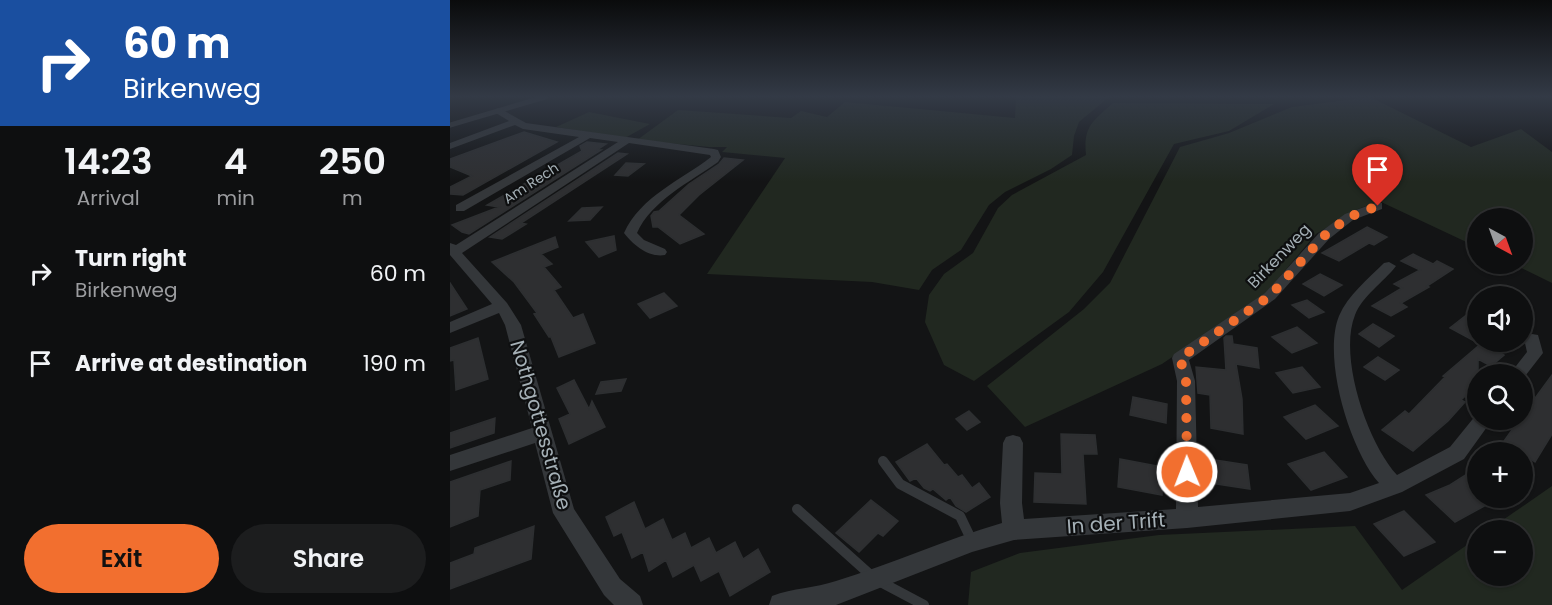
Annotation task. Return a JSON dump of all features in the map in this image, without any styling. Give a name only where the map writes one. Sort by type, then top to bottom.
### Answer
[{"type":"street","points":[[450,146],[507,125]]},
{"type":"street","points":[[522,125],[714,152],[716,155],[714,160],[657,201],[636,221],[632,228],[630,233],[639,243],[660,252]]},
{"type":"street","points":[[460,208],[587,136]]},
{"type":"street","name":"Am Rech","points":[[452,250],[626,141]]},
{"type":"street","name":"Birkenweg","points":[[1187,518],[1186,381],[1180,358],[1270,296],[1324,236],[1349,217],[1378,206]]},
{"type":"street","name":"Nothgottesstraße","points":[[452,250],[502,306],[513,325],[564,513],[612,587],[632,605]]},
{"type":"street","points":[[1389,266],[1361,295],[1347,315],[1340,337],[1348,391],[1355,412],[1375,463],[1395,486]]},
{"type":"street","points":[[450,328],[502,306]]},
{"type":"street","points":[[1527,364],[1536,353],[1533,342]]},
{"type":"street","name":"In der Trift","points":[[875,579],[972,542],[1014,530],[1187,518],[1350,502],[1395,486],[1457,453],[1474,430]]},
{"type":"street","points":[[450,463],[541,433]]},
{"type":"street","points":[[1013,443],[1011,503],[1014,530]]},
{"type":"street","points":[[781,605],[834,594],[875,579]]},
{"type":"lane","points":[[883,461],[900,484],[960,516],[972,542]]},
{"type":"lane","points":[[797,509],[875,579],[924,605]]},
{"type":"shaded area","points":[[560,125],[648,125],[625,138],[556,127]]},
{"type":"shaded area","points":[[657,125],[1078,125],[1072,155],[1051,169],[1005,192],[989,205],[961,250],[932,270],[919,290],[872,282],[707,274],[785,158],[722,152],[727,147],[637,140]]},
{"type":"shaded area","points":[[1091,125],[1239,125],[1229,131],[1174,144],[1103,272],[1069,312],[974,381],[944,365],[925,322],[929,295],[944,274],[973,253],[998,208],[1012,195],[1086,155],[1085,145]]},
{"type":"shaded area","points":[[1248,125],[1427,125],[1471,147],[1521,129],[1552,152],[1552,283],[1533,274],[1533,208],[1467,208],[1467,242],[1379,201],[1356,210],[1316,234],[1266,293],[1162,364],[1025,427],[987,386],[1084,309],[1110,283],[1180,147]]},
{"type":"shaded area","points":[[1552,486],[1552,605],[968,605],[971,572],[1020,553],[1159,535],[1355,526],[1402,590],[1467,545],[1467,586],[1533,586],[1533,520],[1503,520],[1520,508],[1533,508],[1533,499]]},
{"type":"building","points":[[524,132],[557,142],[463,195],[450,194],[450,187],[472,176],[450,167],[450,159]]},
{"type":"building","points":[[587,142],[606,144],[597,150],[601,150],[469,234],[452,225],[499,207],[487,205],[582,151],[580,146]]},
{"type":"building","points":[[618,153],[627,154],[521,223],[526,224],[502,239],[490,237]]},
{"type":"building","points":[[724,158],[743,160],[699,195],[679,215],[704,234],[680,244],[658,227],[653,227],[651,216],[654,212],[659,211],[689,184],[719,164]]},
{"type":"building","points":[[626,163],[644,164],[628,176],[615,175]]},
{"type":"building","points":[[602,207],[590,220],[569,221],[582,208]]},
{"type":"building","points":[[1367,227],[1387,237],[1374,245],[1369,243],[1339,261],[1322,253]]},
{"type":"building","points":[[614,236],[616,250],[599,257],[586,242]]},
{"type":"building","points":[[555,237],[558,247],[541,254],[552,264],[544,267],[561,287],[554,290],[573,318],[583,314],[595,343],[559,357],[551,337],[534,314],[537,313],[514,282],[492,262]]},
{"type":"building","points":[[1413,254],[1433,264],[1437,261],[1453,269],[1427,286],[1429,287],[1401,303],[1407,307],[1391,316],[1372,306],[1402,288],[1394,284],[1420,270],[1401,261]]},
{"type":"building","points":[[1320,274],[1342,285],[1324,296],[1303,284]]},
{"type":"building","points":[[450,283],[467,309],[450,316]]},
{"type":"building","points":[[664,293],[677,306],[650,318],[638,304]]},
{"type":"building","points":[[1307,300],[1324,312],[1309,318],[1292,305]]},
{"type":"building","points":[[1467,315],[1467,337],[1450,328]]},
{"type":"building","points":[[1373,324],[1394,336],[1379,347],[1359,334]]},
{"type":"building","points":[[1297,327],[1317,343],[1292,353],[1272,337]]},
{"type":"building","points":[[1232,336],[1233,344],[1257,348],[1259,368],[1236,364],[1242,399],[1243,434],[1211,428],[1210,395],[1198,393],[1196,367],[1226,370],[1224,338]]},
{"type":"building","points":[[478,338],[488,379],[456,390],[454,360],[450,361],[450,348]]},
{"type":"building","points":[[1471,352],[1499,352],[1504,355],[1493,364],[1487,364],[1478,359],[1478,364],[1467,364],[1467,394],[1461,400],[1465,402],[1448,421],[1413,451],[1382,430],[1405,411],[1409,414],[1445,377],[1443,376]]},
{"type":"building","points":[[1378,357],[1399,370],[1385,380],[1364,367]]},
{"type":"building","points":[[1302,367],[1320,387],[1293,393],[1276,373]]},
{"type":"building","points":[[1552,375],[1552,434],[1535,462],[1533,461],[1533,442],[1503,442],[1512,430],[1533,430],[1533,401]]},
{"type":"building","points":[[626,379],[621,391],[596,394],[601,382]]},
{"type":"building","points":[[574,380],[589,409],[592,401],[605,427],[569,444],[559,419],[570,414],[557,388]]},
{"type":"building","points":[[1133,397],[1167,404],[1166,423],[1130,415]]},
{"type":"building","points":[[1315,405],[1338,426],[1306,439],[1284,417]]},
{"type":"building","points":[[969,411],[980,422],[967,430],[956,419]]},
{"type":"building","points":[[495,418],[494,433],[450,448],[450,433]]},
{"type":"building","points":[[1061,434],[1095,435],[1097,454],[1083,454],[1086,504],[1034,502],[1035,473],[1062,474]]},
{"type":"building","points":[[927,444],[944,465],[947,464],[958,477],[962,475],[972,488],[979,483],[990,497],[966,512],[956,506],[950,497],[946,500],[933,489],[930,491],[924,488],[916,478],[910,481],[896,462]]},
{"type":"building","points":[[1324,452],[1347,477],[1311,490],[1288,464]]},
{"type":"building","points":[[1202,458],[1247,465],[1250,489],[1204,482]]},
{"type":"building","points":[[1120,459],[1163,467],[1162,495],[1118,487]]},
{"type":"building","points":[[511,461],[510,480],[480,490],[478,516],[450,527],[450,482]]},
{"type":"building","points":[[1467,474],[1467,508],[1481,508],[1455,522],[1426,495],[1450,485]]},
{"type":"building","points":[[871,500],[898,521],[883,536],[878,533],[859,552],[836,533]]},
{"type":"building","points":[[634,502],[645,529],[663,519],[672,540],[685,533],[691,548],[709,538],[716,553],[735,542],[743,559],[758,549],[770,572],[730,596],[719,571],[701,581],[694,565],[673,577],[666,560],[649,571],[643,552],[632,558],[622,532],[614,536],[606,517]]},
{"type":"building","points":[[1404,511],[1435,542],[1404,556],[1374,524]]},
{"type":"building","points":[[534,526],[531,559],[450,589],[450,563],[474,554],[475,548]]},
{"type":"route","points":[[1187,472],[1186,381],[1180,358],[1270,296],[1324,236],[1349,217],[1378,206]]}]
